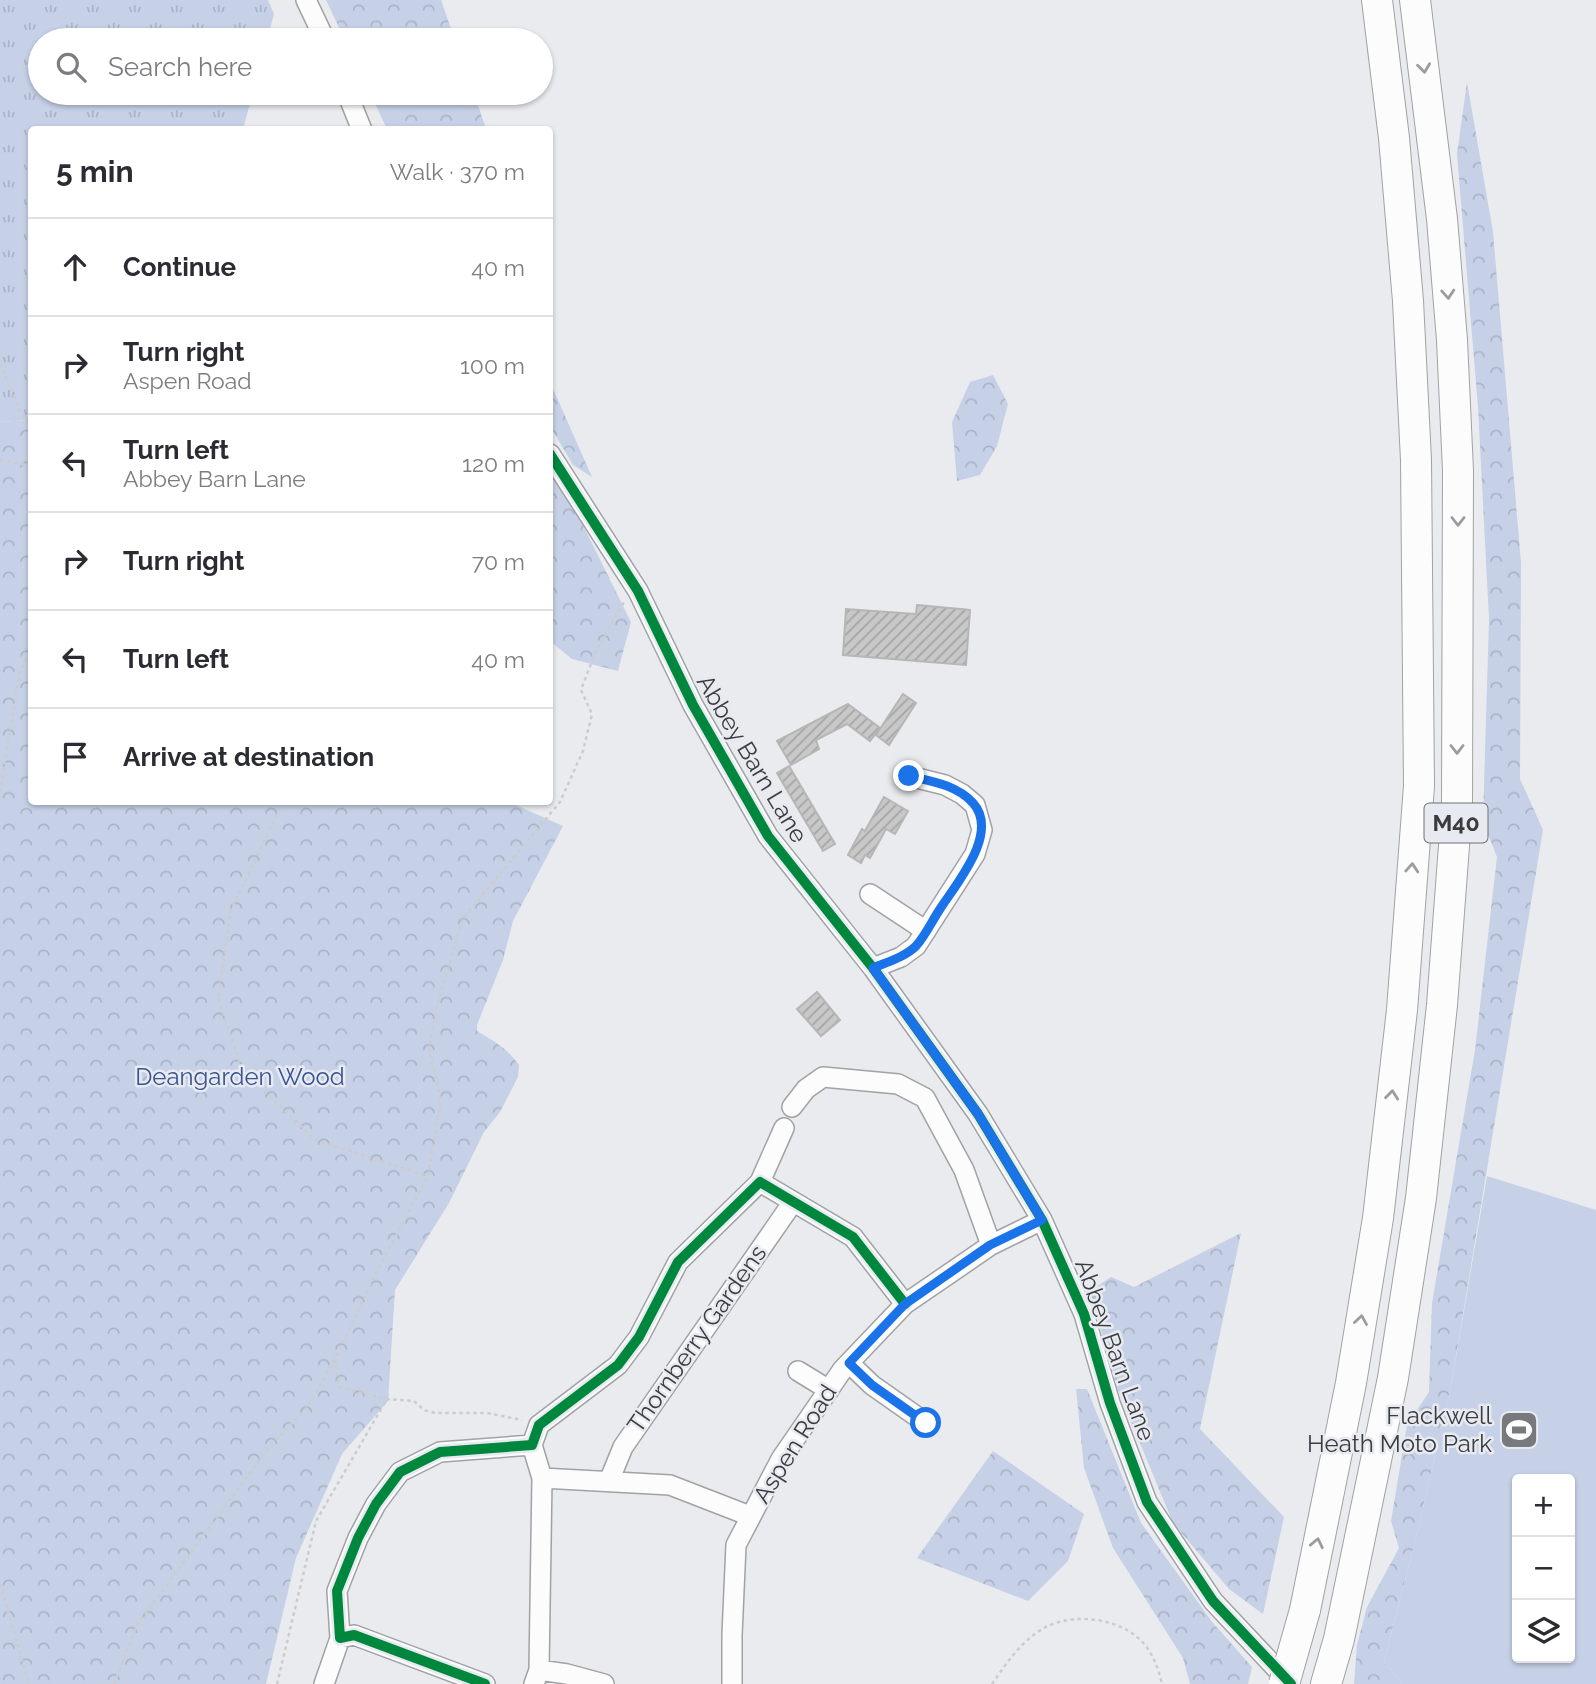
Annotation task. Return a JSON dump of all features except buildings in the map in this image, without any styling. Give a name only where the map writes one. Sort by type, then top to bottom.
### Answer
[{"type":"highway","name":"M40","points":[[1284,1684],[1305,1610],[1351,1383],[1378,1218],[1402,1010],[1419,786],[1416,460],[1408,301],[1394,138],[1377,0]]},
{"type":"highway","name":"M40","points":[[1326,1684],[1339,1639],[1393,1378],[1421,1198],[1442,1005],[1457,806],[1458,471],[1452,353],[1443,219],[1415,0]]},
{"type":"street","points":[[306,0],[319,28]]},
{"type":"street","points":[[352,105],[360,126]]},
{"type":"street","name":"Abbey Barn Lane","points":[[553,459],[638,591],[693,705],[768,836],[873,968],[978,1114],[1042,1220],[1084,1314],[1111,1403],[1147,1502],[1213,1601],[1291,1684]]},
{"type":"street","points":[[873,968],[901,957],[916,946],[975,854],[982,830],[975,805],[962,794],[944,785],[909,776]]},
{"type":"street","points":[[870,894],[926,931]]},
{"type":"street","points":[[792,1107],[806,1089],[823,1077],[898,1084],[925,1098],[964,1170],[990,1245]]},
{"type":"street","points":[[604,1684],[567,1674],[537,1677],[542,1478],[532,1445],[540,1425],[618,1365],[639,1337],[678,1262],[760,1182],[785,1128]]},
{"type":"street","points":[[760,1182],[853,1237],[905,1304]]},
{"type":"street","name":"Thornberry Gardens","points":[[609,1481],[623,1447],[793,1202]]},
{"type":"street","name":"Aspen Road","points":[[732,1684],[736,1545],[781,1459],[849,1363],[905,1304],[990,1245],[1042,1220]]},
{"type":"street","points":[[849,1363],[872,1385],[926,1423]]},
{"type":"street","points":[[798,1371],[829,1390]]},
{"type":"street","points":[[324,1684],[340,1638],[337,1591],[376,1504],[400,1472],[440,1452],[532,1445]]},
{"type":"street","points":[[542,1478],[670,1485],[751,1516]]},
{"type":"street","points":[[340,1638],[355,1635],[485,1684]]},
{"type":"path","points":[[0,363],[19,409],[28,422]]},
{"type":"path","points":[[0,460],[22,464],[28,461]]},
{"type":"path","points":[[114,1684],[137,1625],[266,1451],[309,1405],[428,1176],[441,1100],[429,1049],[437,1005],[463,918],[560,802],[583,751],[592,714],[581,690],[595,653],[624,602],[638,591]]},
{"type":"path","points":[[0,792],[20,671],[28,657]]},
{"type":"path","points":[[282,805],[231,910],[218,998],[242,1069],[315,1140],[428,1176]]},
{"type":"path","points":[[335,1359],[339,1387],[387,1399],[414,1401],[424,1410],[435,1413],[487,1412],[540,1425]]},
{"type":"path","points":[[277,1684],[316,1521],[387,1399]]},
{"type":"path","points":[[0,1584],[29,1684]]},
{"type":"path","points":[[992,1684],[1025,1643],[1044,1628],[1076,1620],[1096,1620],[1118,1625],[1134,1634],[1147,1647],[1158,1668],[1162,1684]]},
{"type":"green space","points":[[0,0],[268,0],[274,14],[270,28],[28,28],[28,105],[250,105],[244,126],[28,126],[28,420],[0,422]]},
{"type":"green space","points":[[326,0],[441,0],[451,28],[339,28]]},
{"type":"green space","points":[[1467,82],[1493,232],[1521,563],[1520,779],[1543,830],[1452,1381],[1384,1662],[1403,1684],[1354,1684],[1357,1645],[1367,1607],[1399,1548],[1391,1521],[1407,1425],[1429,1392],[1432,1303],[1475,1050],[1497,857],[1483,821],[1489,619],[1478,407],[1457,154]]},
{"type":"green space","points":[[376,105],[478,105],[485,126],[386,126]]},
{"type":"green space","points":[[993,375],[1008,404],[997,446],[980,475],[957,481],[952,422],[970,382]]},
{"type":"green space","points":[[553,389],[592,477],[573,465],[553,431]]},
{"type":"green space","name":"Deangarden Wood","points":[[28,420],[28,805],[516,805],[563,826],[513,921],[503,960],[477,1025],[477,1031],[515,1059],[519,1065],[518,1077],[500,1112],[484,1132],[449,1203],[395,1290],[388,1401],[342,1454],[296,1558],[266,1684],[0,1684],[0,422]]},
{"type":"green space","points":[[553,465],[631,622],[618,671],[572,659],[553,643]]},
{"type":"green space","name":"Flackwell Heath Moto Park","points":[[1487,1176],[1596,1210],[1596,1684],[1403,1684],[1384,1662],[1452,1381]]},
{"type":"green space","points":[[1241,1233],[1200,1429],[1284,1517],[1263,1614],[1229,1589],[1173,1523],[1118,1390],[1090,1291],[1111,1277],[1134,1287]]},
{"type":"green space","points":[[1076,1389],[1087,1389],[1141,1523],[1213,1623],[1252,1667],[1248,1684],[1190,1684],[1183,1658],[1113,1548],[1084,1468]]},
{"type":"green space","points":[[993,1451],[1084,1514],[1068,1561],[1028,1601],[917,1558]]},
{"type":"cycle path","points":[[553,459],[638,591],[693,705],[768,836],[873,968],[978,1114],[1042,1220],[1084,1314],[1110,1403],[1147,1502],[1213,1601],[1291,1684]]},
{"type":"cycle path","points":[[485,1684],[354,1635],[340,1638],[337,1591],[358,1538],[376,1504],[400,1472],[440,1452],[532,1445],[539,1425],[618,1365],[639,1337],[678,1262],[760,1182],[853,1237],[905,1304]]},
{"type":"place","name":"Flackwell Heath Moto Park","points":[[1519,1430]]},
{"type":"route","points":[[909,776],[944,785],[962,794],[975,805],[982,830],[975,854],[916,946],[901,957],[873,968],[978,1114],[1042,1220],[990,1245],[905,1304],[849,1363],[872,1385],[926,1423]]}]
